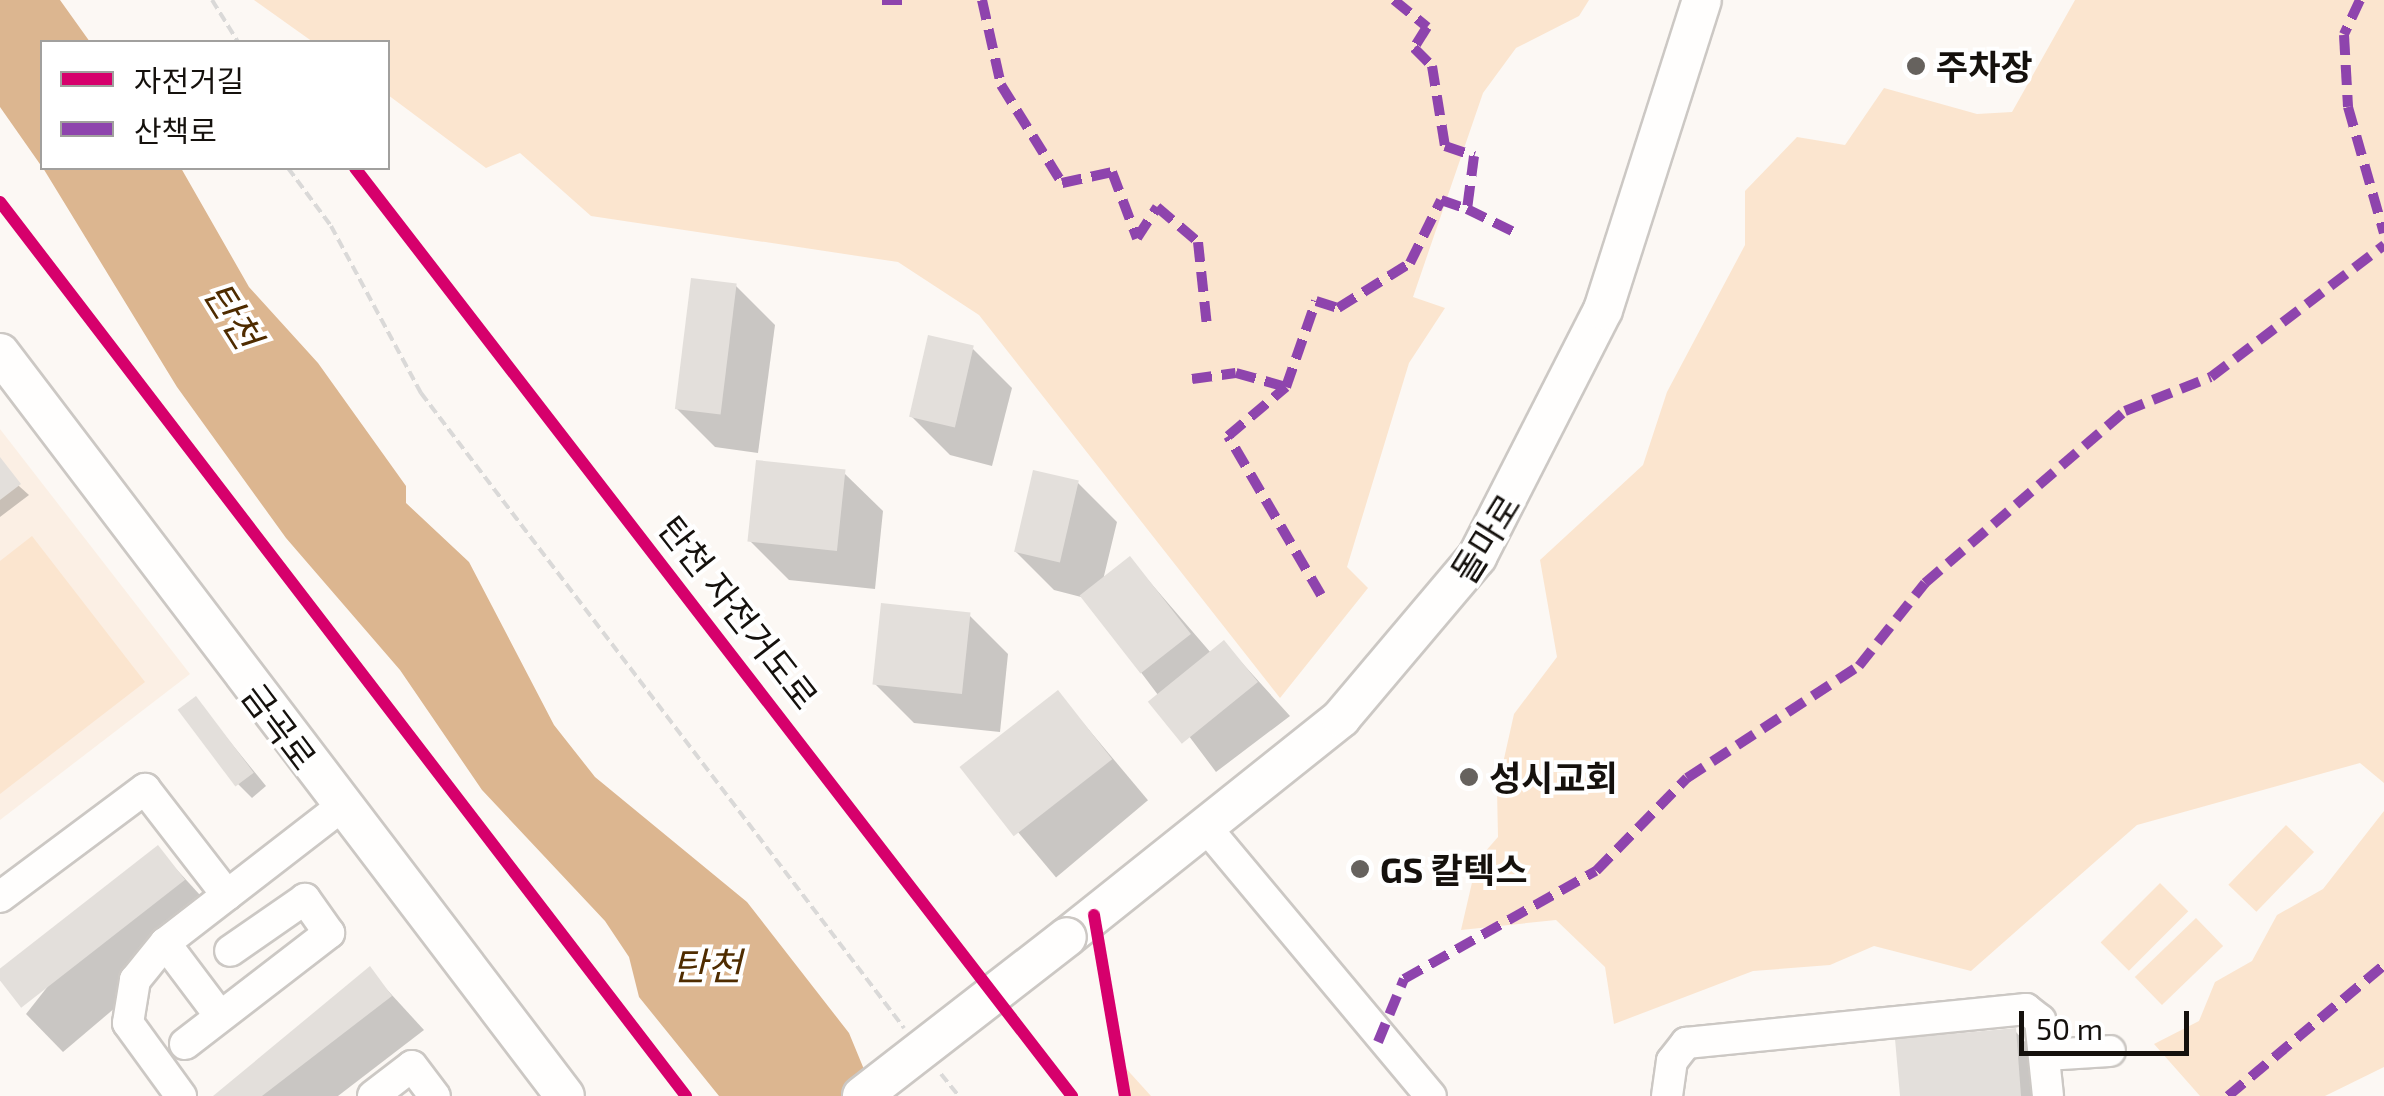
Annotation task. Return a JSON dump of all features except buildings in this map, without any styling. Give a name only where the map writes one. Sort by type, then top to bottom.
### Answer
[{"type":"main road","name":"돌마로","points":[[862,1096],[1206,826],[1392,668],[1508,506],[1603,310],[1702,0]]},
{"type":"main road","name":"금곡로","points":[[0,353],[565,1096]]},
{"type":"lane","points":[[0,896],[146,788],[227,895]]},
{"type":"lane","points":[[181,1096],[137,1040],[126,1006],[165,942],[341,806]]},
{"type":"lane","points":[[1206,826],[1431,1096]]},
{"type":"lane","points":[[185,1044],[329,934],[305,899],[230,951]]},
{"type":"lane","points":[[165,942],[220,1016]]},
{"type":"lane","points":[[1667,1096],[1672,1060],[1686,1043],[2026,1009],[2040,1020],[2048,1096]]},
{"type":"lane","points":[[2044,1055],[2110,1052]]},
{"type":"lane","points":[[373,1096],[412,1066],[434,1096]]},
{"type":"path","points":[[212,0],[237,40]]},
{"type":"path","points":[[226,0],[257,40]]},
{"type":"path","points":[[289,170],[331,226],[421,393],[912,1037]]},
{"type":"path","points":[[935,1067],[958,1096]]},
{"type":"shaded area","points":[[254,0],[1589,0],[1579,16],[1516,48],[1483,93],[1413,297],[1445,308],[1409,363],[1347,567],[1368,588],[1280,698],[979,315],[898,262],[591,216],[520,153],[486,168],[390,96],[390,40],[310,40]]},
{"type":"shaded area","points":[[2075,0],[2384,0],[2384,783],[2360,763],[2137,825],[1971,971],[1874,946],[1830,965],[1753,971],[1614,1024],[1605,967],[1556,920],[1461,930],[1477,861],[1498,837],[1497,790],[1514,714],[1557,657],[1540,560],[1643,465],[1667,392],[1745,245],[1745,191],[1797,137],[1845,145],[1884,88],[1977,114],[2012,112]]},
{"type":"shaded area","points":[[0,429],[190,674],[0,820]]},
{"type":"shaded area","points":[[32,536],[145,682],[0,794],[0,561]]},
{"type":"shaded area","points":[[2384,811],[2384,1067],[2325,1096],[2200,1096],[2154,1044],[2199,1021],[2215,982],[2252,961],[2277,915],[2323,889]]},
{"type":"shaded area","points":[[2286,825],[2314,852],[2256,912],[2228,885]]},
{"type":"shaded area","points":[[2160,883],[2188,911],[2129,971],[2101,942]]},
{"type":"shaded area","points":[[2196,918],[2223,946],[2162,1005],[2135,977]]},
{"type":"shaded area","points":[[1112,1053],[1151,1096],[1125,1096]]},
{"type":"water","points":[[0,0],[60,0],[89,40],[40,40],[40,164],[0,107]]},
{"type":"water","name":"탄천","points":[[44,170],[182,170],[249,287],[318,363],[406,486],[406,503],[469,562],[554,725],[595,777],[747,902],[849,1033],[875,1096],[719,1096],[639,997],[629,957],[605,921],[482,790],[400,670],[286,538],[177,387]]},
{"type":"marked path","points":[[882,0],[909,0]]},
{"type":"marked path","points":[[982,0],[1001,85],[1062,183],[1112,172],[1137,238],[1157,207],[1198,242],[1207,326]]},
{"type":"marked path","points":[[1394,0],[1427,27],[1414,48],[1432,66],[1445,146],[1474,156],[1467,209],[1514,232]]},
{"type":"marked path","points":[[2360,0],[2344,35],[2348,107],[2384,233]]},
{"type":"marked path","points":[[1321,595],[1228,436],[1286,387],[1316,301],[1338,308],[1410,263],[1441,200],[1467,209]]},
{"type":"marked path","points":[[1378,1042],[1404,979],[1596,871],[1687,778],[1859,666],[1925,583],[2125,411],[2211,377],[2384,245]]},
{"type":"marked path","points":[[1192,379],[1236,373],[1286,387]]},
{"type":"marked path","points":[[2228,1096],[2384,965]]},
{"type":"cycle path","name":"탄천 자전거도로","points":[[357,170],[1072,1096]]},
{"type":"cycle path","points":[[0,202],[686,1096]]},
{"type":"cycle path","points":[[1094,915],[1125,1096]]},
{"type":"place","name":"주차장","points":[[1916,66]]},
{"type":"place","name":"성시교회","points":[[1469,777]]},
{"type":"place","name":"GS 칼텍스","points":[[1360,869]]}]
